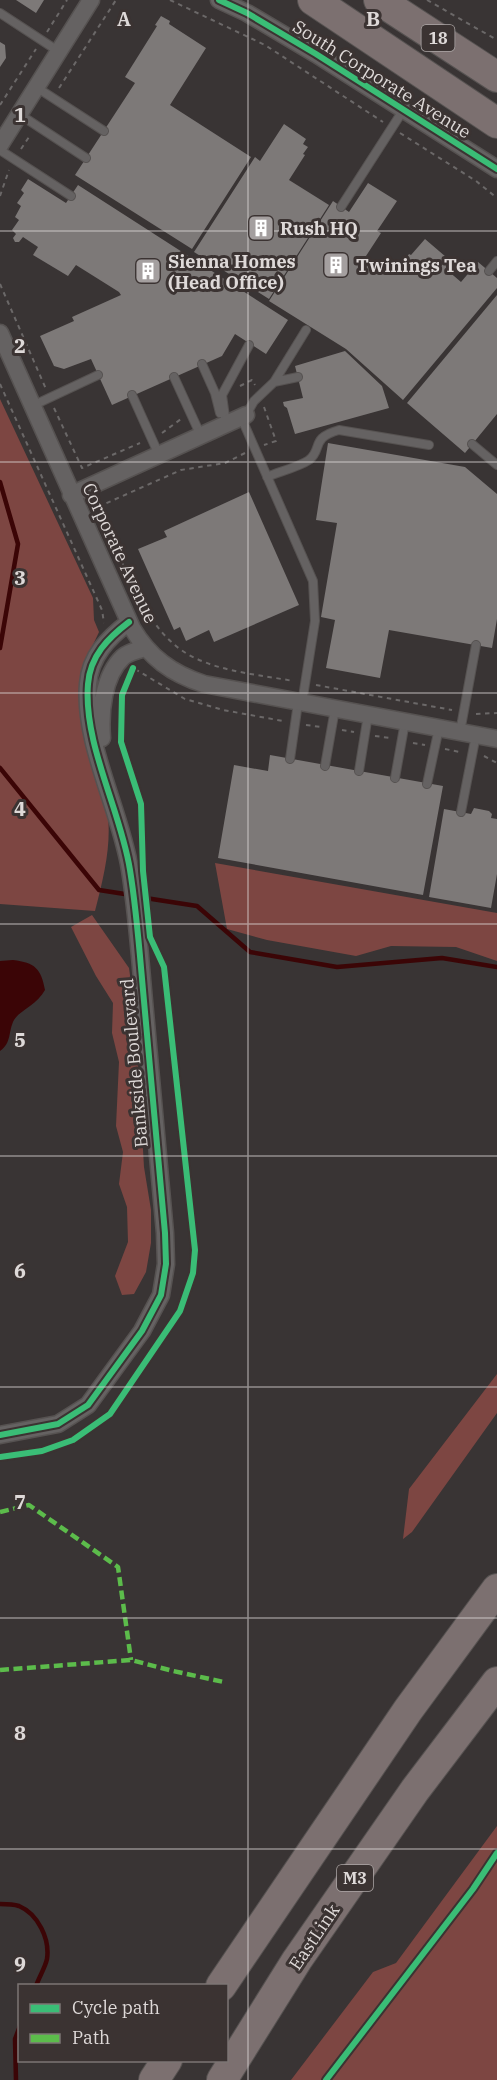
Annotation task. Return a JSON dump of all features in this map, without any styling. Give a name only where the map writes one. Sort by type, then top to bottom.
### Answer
[{"type":"highway","name":"18","points":[[313,0],[497,123]]},
{"type":"highway","name":"18","points":[[379,0],[497,77]]},
{"type":"highway","points":[[222,1984],[408,1710],[497,1589]]},
{"type":"highway","name":"EastLink","points":[[222,2080],[297,1960],[415,1790],[497,1682]]},
{"type":"highway","points":[[154,2080],[166,2062]]},
{"type":"street","points":[[0,145],[91,0]]},
{"type":"street","name":"South Corporate Avenue","points":[[219,0],[247,13],[316,54],[497,169]]},
{"type":"street","name":"Corporate Avenue","points":[[0,333],[129,622],[145,648],[166,667],[196,682],[497,739]]},
{"type":"street","points":[[71,495],[234,420]]},
{"type":"street","name":"Bankside Boulevard","points":[[0,1435],[58,1424],[88,1405],[142,1331],[161,1295],[166,1264],[165,1233],[130,868],[94,743],[88,684],[93,661],[102,646],[107,639],[129,622]]},
{"type":"street","name":"Bankside Boulevard","points":[[103,771],[101,721],[106,688],[116,666],[123,658],[145,648]]},
{"type":"lane","points":[[0,13],[58,51]]},
{"type":"lane","points":[[36,87],[104,131]]},
{"type":"lane","points":[[341,207],[404,109]]},
{"type":"lane","points":[[18,114],[86,158]]},
{"type":"lane","points":[[0,150],[71,196]]},
{"type":"lane","points":[[489,271],[497,261]]},
{"type":"lane","points":[[234,420],[274,382],[306,330]]},
{"type":"lane","points":[[249,345],[222,395],[267,477],[313,581],[315,621],[306,683],[295,723],[290,759]]},
{"type":"lane","points":[[202,364],[215,393],[234,420]]},
{"type":"lane","points":[[32,406],[98,375]]},
{"type":"lane","points":[[274,382],[298,376]]},
{"type":"lane","points":[[174,377],[201,435]]},
{"type":"lane","points":[[132,395],[159,455]]},
{"type":"lane","points":[[267,477],[310,459],[321,438],[339,430],[429,445]]},
{"type":"lane","points":[[472,444],[497,465]]},
{"type":"lane","points":[[461,812],[472,754],[464,712],[476,645]]},
{"type":"lane","points":[[325,766],[335,709]]},
{"type":"lane","points":[[358,771],[368,715]]},
{"type":"lane","points":[[395,778],[405,722]]},
{"type":"lane","points":[[428,784],[439,728]]},
{"type":"path","points":[[0,105],[67,0]]},
{"type":"path","points":[[170,0],[265,45],[476,181],[497,198]]},
{"type":"path","points":[[427,0],[497,40]]},
{"type":"path","points":[[0,284],[82,468]]},
{"type":"path","points":[[0,384],[102,610],[104,623],[100,631]]},
{"type":"path","points":[[100,506],[144,610],[170,642],[192,657],[207,663],[306,683],[464,712],[497,713]]},
{"type":"path","points":[[130,666],[184,699],[223,710],[483,756],[497,763]]},
{"type":"shaded area","points":[[0,399],[93,598],[94,620],[99,632],[84,664],[80,691],[109,828],[106,862],[95,911],[0,904]]},
{"type":"shaded area","points":[[215,863],[497,913],[497,961],[456,947],[391,946],[356,956],[267,940],[227,929]]},
{"type":"shaded area","points":[[92,915],[129,968],[135,1012],[144,1167],[151,1210],[151,1243],[146,1272],[134,1294],[122,1295],[115,1276],[128,1242],[127,1207],[119,1184],[123,1152],[116,1126],[119,1062],[112,1033],[113,1003],[96,976],[71,927]]},
{"type":"shaded area","points":[[13,960],[36,968],[45,990],[38,1000],[14,1020],[8,1041],[0,1051],[0,961]]},
{"type":"shaded area","points":[[497,1374],[497,1413],[412,1532],[403,1539],[409,1489]]},
{"type":"shaded area","points":[[497,1826],[497,2080],[291,2080],[373,1972],[396,1963]]},
{"type":"building","points":[[16,0],[44,0],[36,13]]},
{"type":"building","points":[[161,16],[170,21],[169,24],[206,48],[170,105],[251,157],[192,249],[75,175],[135,83],[125,77]]},
{"type":"building","points":[[0,42],[5,45],[6,58],[0,67]]},
{"type":"building","name":"Rush HQ","points":[[284,124],[306,139],[303,144],[308,147],[289,180],[329,205],[269,299],[194,252],[255,157],[260,161]]},
{"type":"building","name":"Sienna Homes (Head Office)","points":[[28,179],[66,203],[78,185],[288,320],[266,354],[235,334],[222,356],[112,405],[91,359],[64,369],[54,366],[40,336],[74,321],[72,317],[121,295],[76,265],[68,276],[33,255],[38,247],[23,237],[19,242],[15,242],[13,238],[16,234],[12,230],[19,220],[15,217],[21,206],[17,203],[24,193],[21,190]]},
{"type":"building","points":[[368,183],[397,201],[377,231],[381,233],[366,256],[395,274],[409,254],[411,255],[425,239],[453,263],[447,270],[461,282],[478,262],[497,278],[497,288],[403,400],[346,349],[269,301],[333,201],[349,212]]},
{"type":"building","points":[[497,295],[497,414],[465,453],[407,403]]},
{"type":"building","points":[[345,351],[382,386],[389,408],[295,434],[283,402],[303,398],[295,366]]},
{"type":"building","points":[[328,443],[465,467],[497,494],[497,619],[492,648],[389,630],[380,678],[326,668],[335,620],[321,617],[337,523],[316,520]]},
{"type":"building","points":[[249,492],[299,605],[214,642],[209,630],[186,641],[180,627],[174,630],[138,549],[167,537],[164,531]]},
{"type":"building","points":[[270,755],[443,786],[423,895],[218,858],[234,765],[268,771]]},
{"type":"building","points":[[474,808],[489,811],[492,814],[491,818],[497,819],[497,874],[491,908],[429,897],[444,809],[471,814]]},
{"type":"waterway","points":[[0,482],[18,544],[0,648]]},
{"type":"waterway","points":[[0,768],[99,890],[131,895]]},
{"type":"waterway","points":[[139,897],[197,906],[250,952],[337,967],[442,958],[497,967]]},
{"type":"waterway","points":[[0,1904],[17,1905],[26,1910],[41,1928],[47,1943],[47,1959],[37,1984]]},
{"type":"waterway","points":[[16,2080],[15,2039],[18,2031]]},
{"type":"marked path","points":[[0,1512],[29,1505],[118,1567],[131,1660]]},
{"type":"marked path","points":[[0,1670],[131,1660],[224,1682]]},
{"type":"cycle path","points":[[219,0],[247,13],[316,54],[497,169]]},
{"type":"cycle path","points":[[0,1435],[58,1424],[88,1405],[142,1331],[161,1295],[166,1264],[138,936],[130,870],[119,824],[97,754],[88,707],[89,674],[96,656],[107,641],[129,622]]},
{"type":"cycle path","points":[[0,1457],[42,1451],[73,1440],[110,1414],[180,1311],[193,1273],[195,1250],[164,967],[150,937],[143,871],[141,804],[121,742],[122,695],[133,668]]},
{"type":"cycle path","points":[[326,2080],[473,1889],[497,1853]]},
{"type":"place","name":"Rush HQ","points":[[261,228]]},
{"type":"place","name":"Twinings Tea","points":[[336,265]]},
{"type":"place","name":"Sienna Homes (Head Office)","points":[[148,271]]}]
